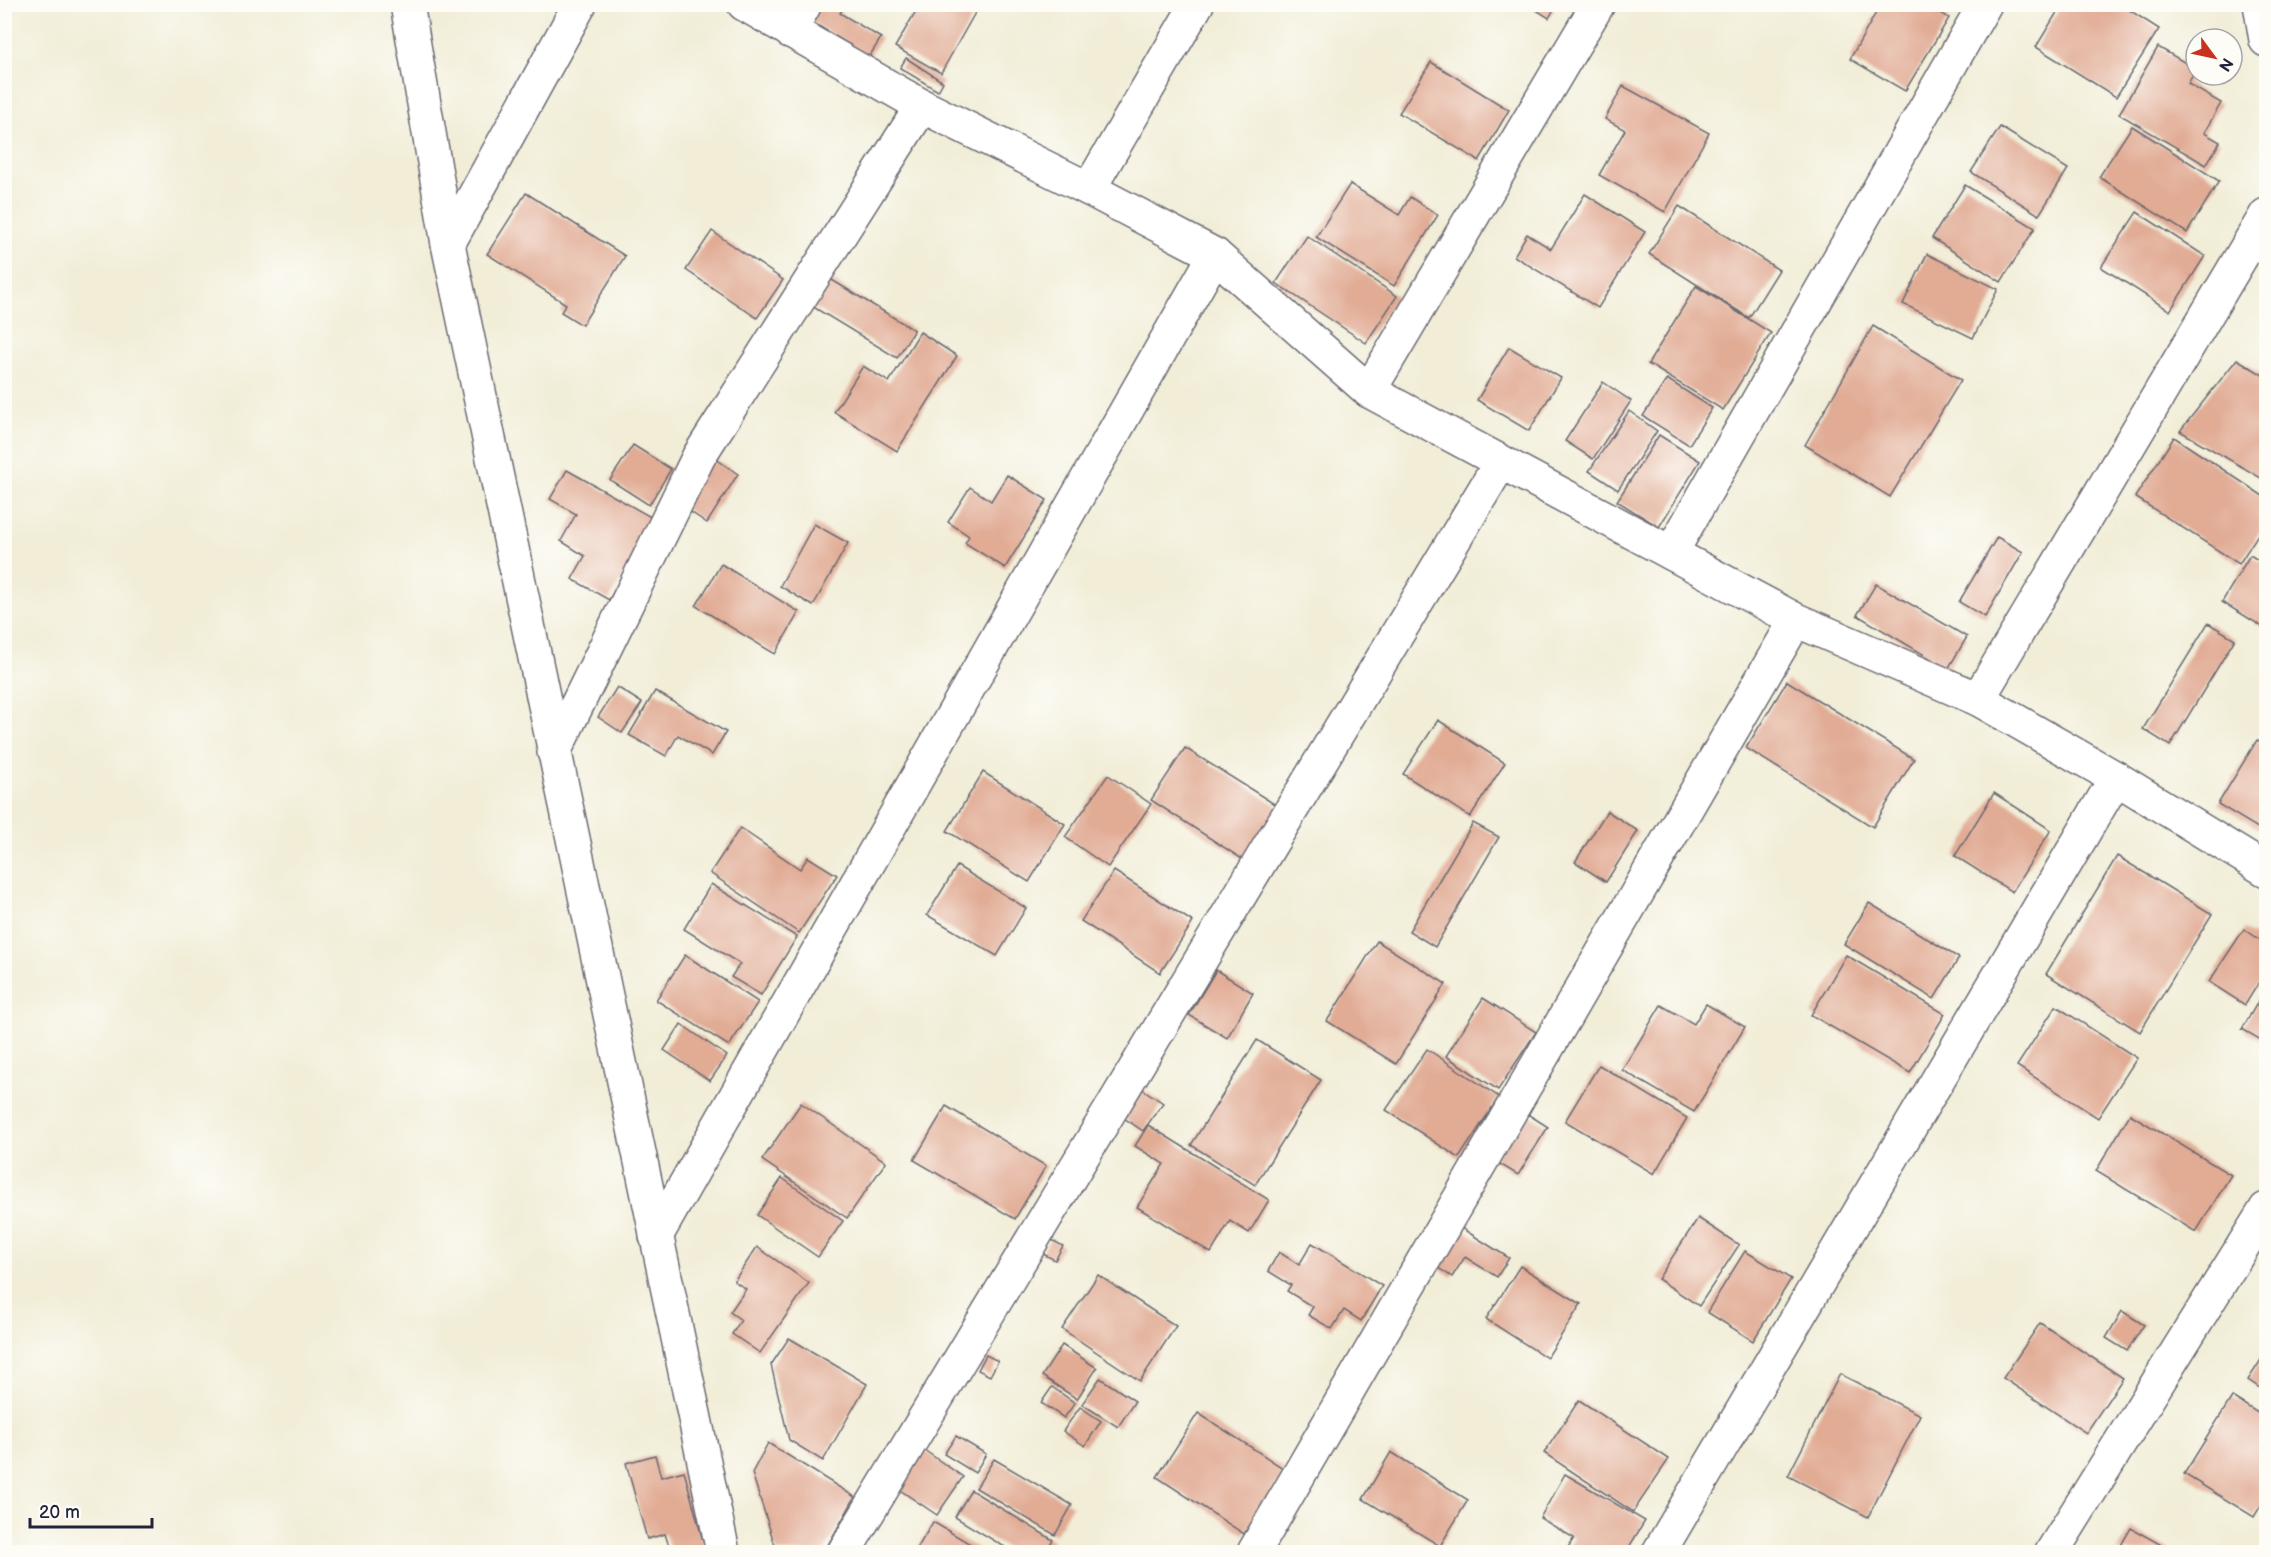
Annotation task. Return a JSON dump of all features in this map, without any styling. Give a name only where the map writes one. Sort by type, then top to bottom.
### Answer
[{"type":"street","points":[[407,4],[448,244],[723,1552]]},
{"type":"street","points":[[448,244],[580,4]]},
{"type":"street","points":[[744,4],[797,18],[922,106],[1215,255],[1369,391],[1796,620],[1978,699],[2116,778],[2266,870]]},
{"type":"street","points":[[1089,189],[1197,4]]},
{"type":"street","points":[[1369,391],[1598,4]]},
{"type":"street","points":[[1671,553],[1985,4]]},
{"type":"street","points":[[2260,4],[2266,40]]},
{"type":"street","points":[[554,752],[699,456],[922,106]]},
{"type":"street","points":[[1978,699],[2266,215]]},
{"type":"street","points":[[656,1236],[1215,255]]},
{"type":"street","points":[[844,1552],[1501,462]]},
{"type":"street","points":[[1254,1552],[1796,620]]},
{"type":"street","points":[[1659,1552],[2116,778]]},
{"type":"street","points":[[2052,1552],[2266,1209]]},
{"type":"building","points":[[812,4],[846,4],[840,13],[881,38],[869,57],[804,17]]},
{"type":"building","points":[[920,4],[980,4],[941,73],[895,47]]},
{"type":"building","points":[[1527,4],[1557,4],[1549,18]]},
{"type":"building","points":[[1881,4],[1926,4],[1949,18],[1905,91],[1850,59]]},
{"type":"building","points":[[2062,4],[2120,4],[2159,29],[2116,97],[2036,47]]},
{"type":"building","points":[[2158,47],[2184,62],[2184,87],[2193,87],[2221,103],[2204,133],[2220,142],[2206,165],[2119,114]]},
{"type":"building","points":[[906,58],[943,82],[938,91],[900,68]]},
{"type":"building","points":[[1431,62],[1509,110],[1479,161],[1399,113]]},
{"type":"building","points":[[1623,86],[1709,133],[1665,212],[1599,175],[1625,130],[1605,119]]},
{"type":"building","points":[[2132,126],[2219,181],[2187,233],[2099,177]]},
{"type":"building","points":[[2000,127],[2068,169],[2039,215],[1971,172]]},
{"type":"building","points":[[1350,184],[1399,215],[1410,197],[1438,215],[1394,286],[1316,237]]},
{"type":"building","points":[[1965,185],[2035,228],[2001,282],[1932,238]]},
{"type":"building","points":[[526,193],[625,256],[582,325],[561,312],[566,304],[487,254]]},
{"type":"building","points":[[1585,194],[1645,232],[1598,308],[1514,256],[1527,234],[1551,249]]},
{"type":"building","points":[[1679,206],[1779,270],[1749,318],[1649,254]]},
{"type":"building","points":[[2137,212],[2205,256],[2170,311],[2101,267]]},
{"type":"building","points":[[712,231],[783,280],[757,318],[686,270]]},
{"type":"building","points":[[1307,236],[1397,296],[1366,343],[1276,283]]},
{"type":"building","points":[[1927,254],[1998,289],[1973,338],[1903,304]]},
{"type":"building","points":[[827,277],[914,330],[897,358],[810,305]]},
{"type":"building","points":[[1696,286],[1771,333],[1723,410],[1648,364]]},
{"type":"building","points":[[1873,326],[1961,380],[1890,497],[1805,445]]},
{"type":"building","points":[[920,332],[957,356],[897,451],[834,412],[863,366],[889,382]]},
{"type":"building","points":[[1509,347],[1561,378],[1529,431],[1477,400]]},
{"type":"building","points":[[2237,359],[2266,377],[2266,481],[2180,431]]},
{"type":"building","points":[[1667,379],[1712,408],[1689,445],[1643,416]]},
{"type":"building","points":[[1603,382],[1631,401],[1593,459],[1565,441]]},
{"type":"building","points":[[1629,411],[1657,431],[1618,490],[1589,471]]},
{"type":"building","points":[[1659,435],[1700,461],[1659,527],[1617,501]]},
{"type":"building","points":[[2174,437],[2266,498],[2266,522],[2239,564],[2135,497]]},
{"type":"building","points":[[633,445],[671,469],[649,505],[610,480]]},
{"type":"building","points":[[713,457],[738,474],[707,523],[682,506]]},
{"type":"building","points":[[567,470],[656,520],[609,600],[572,579],[585,556],[561,541],[576,514],[550,499]]},
{"type":"building","points":[[1007,475],[1047,500],[1005,568],[965,543],[969,536],[948,522],[970,487],[991,501]]},
{"type":"building","points":[[814,524],[848,543],[813,606],[780,586]]},
{"type":"building","points":[[1997,537],[2023,552],[1985,617],[1959,602]]},
{"type":"building","points":[[2250,555],[2266,565],[2266,629],[2222,602]]},
{"type":"building","points":[[721,564],[799,612],[775,654],[696,606]]},
{"type":"building","points":[[1876,584],[1967,637],[1948,669],[1857,615]]},
{"type":"building","points":[[2208,623],[2235,639],[2170,746],[2143,729]]},
{"type":"building","points":[[1787,681],[1914,759],[1873,827],[1746,748]]},
{"type":"building","points":[[617,687],[642,703],[622,733],[598,717]]},
{"type":"building","points":[[655,691],[726,732],[712,755],[678,735],[666,756],[629,735]]},
{"type":"building","points":[[1438,720],[1505,763],[1470,817],[1403,774]]},
{"type":"building","points":[[2257,740],[2266,746],[2266,833],[2218,804]]},
{"type":"building","points":[[1185,748],[1279,807],[1245,861],[1151,800]]},
{"type":"building","points":[[983,772],[1065,824],[1029,882],[947,831]]},
{"type":"building","points":[[1108,775],[1151,804],[1108,867],[1065,837]]},
{"type":"building","points":[[1994,793],[2051,830],[2012,892],[1955,856]]},
{"type":"building","points":[[1607,811],[1638,831],[1606,882],[1575,862]]},
{"type":"building","points":[[1473,823],[1499,837],[1435,947],[1409,931]]},
{"type":"building","points":[[740,828],[800,869],[808,857],[837,875],[799,933],[710,873]]},
{"type":"building","points":[[2117,856],[2212,914],[2140,1032],[2046,974]]},
{"type":"building","points":[[957,866],[1026,908],[997,956],[927,915]]},
{"type":"building","points":[[1114,871],[1193,922],[1160,973],[1081,921]]},
{"type":"building","points":[[711,884],[797,937],[761,995],[731,977],[740,964],[684,929]]},
{"type":"building","points":[[1869,903],[1959,958],[1934,999],[1844,944]]},
{"type":"building","points":[[2244,929],[2266,944],[2266,971],[2245,1005],[2209,982]]},
{"type":"building","points":[[1377,941],[1446,984],[1396,1064],[1327,1021]]},
{"type":"building","points":[[685,955],[758,1002],[729,1046],[656,1000]]},
{"type":"building","points":[[1846,955],[1945,1014],[1910,1073],[1811,1015]]},
{"type":"building","points":[[1216,970],[1253,993],[1227,1038],[1189,1015]]},
{"type":"building","points":[[2266,988],[2266,1043],[2242,1029]]},
{"type":"building","points":[[1483,998],[1536,1032],[1498,1090],[1446,1056]]},
{"type":"building","points":[[1706,1004],[1745,1027],[1694,1112],[1622,1070],[1661,1005],[1694,1024]]},
{"type":"building","points":[[2056,1006],[2137,1058],[2098,1118],[2017,1066]]},
{"type":"building","points":[[681,1024],[727,1056],[710,1081],[664,1050]]},
{"type":"building","points":[[1257,1040],[1321,1080],[1255,1185],[1191,1145]]},
{"type":"building","points":[[1427,1049],[1499,1097],[1459,1158],[1386,1110]]},
{"type":"building","points":[[1599,1065],[1687,1118],[1654,1174],[1565,1121]]},
{"type":"building","points":[[1141,1088],[1163,1103],[1143,1131],[1121,1116]]},
{"type":"building","points":[[801,1103],[886,1162],[847,1218],[762,1160]]},
{"type":"building","points":[[946,1106],[1046,1166],[1015,1219],[914,1160]]},
{"type":"building","points":[[1523,1111],[1548,1127],[1518,1175],[1493,1160]]},
{"type":"building","points":[[2130,1114],[2231,1175],[2196,1232],[2096,1171]]},
{"type":"building","points":[[1148,1125],[1269,1200],[1249,1233],[1230,1221],[1211,1253],[1137,1207],[1164,1164],[1135,1146]]},
{"type":"building","points":[[782,1178],[843,1221],[818,1257],[757,1215]]},
{"type":"building","points":[[1698,1218],[1739,1245],[1699,1306],[1658,1279]]},
{"type":"building","points":[[1455,1224],[1509,1258],[1497,1277],[1465,1257],[1452,1277],[1431,1263]]},
{"type":"building","points":[[1050,1239],[1063,1246],[1055,1260],[1041,1253]]},
{"type":"building","points":[[1312,1243],[1382,1286],[1361,1321],[1344,1310],[1332,1329],[1308,1315],[1313,1307],[1287,1291],[1291,1285],[1268,1271],[1279,1252],[1299,1265]]},
{"type":"building","points":[[757,1247],[809,1283],[760,1353],[732,1334],[741,1320],[730,1312],[746,1289],[734,1281]]},
{"type":"building","points":[[1745,1251],[1791,1279],[1753,1341],[1707,1312]]},
{"type":"building","points":[[1520,1266],[1581,1304],[1547,1358],[1486,1319]]},
{"type":"building","points":[[1098,1275],[1176,1326],[1140,1381],[1062,1329]]},
{"type":"building","points":[[2122,1311],[2144,1325],[2127,1351],[2106,1338]]},
{"type":"building","points":[[2040,1323],[2123,1378],[2086,1433],[2003,1378]]},
{"type":"building","points":[[789,1338],[867,1384],[823,1461],[789,1440],[771,1365]]},
{"type":"building","points":[[1062,1345],[1097,1368],[1077,1399],[1042,1376]]},
{"type":"building","points":[[2266,1352],[2266,1392],[2248,1380]]},
{"type":"building","points":[[986,1355],[998,1361],[990,1376],[978,1370]]},
{"type":"building","points":[[1840,1374],[1920,1415],[1868,1517],[1788,1476]]},
{"type":"building","points":[[1100,1378],[1135,1401],[1118,1427],[1082,1404]]},
{"type":"building","points":[[1052,1387],[1075,1403],[1064,1418],[1041,1403]]},
{"type":"building","points":[[2232,1397],[2266,1418],[2266,1497],[2254,1517],[2184,1474]]},
{"type":"building","points":[[1579,1400],[1669,1459],[1633,1512],[1544,1453]]},
{"type":"building","points":[[1080,1407],[1101,1421],[1085,1446],[1063,1431]]},
{"type":"building","points":[[1198,1413],[1286,1470],[1244,1534],[1157,1477]]},
{"type":"building","points":[[956,1436],[986,1454],[975,1473],[944,1454]]},
{"type":"building","points":[[768,1443],[855,1497],[824,1552],[777,1552],[752,1473]]},
{"type":"building","points":[[924,1450],[963,1477],[937,1515],[897,1488]]},
{"type":"building","points":[[1391,1452],[1468,1500],[1440,1546],[1363,1499]]},
{"type":"building","points":[[655,1455],[661,1477],[684,1471],[706,1552],[671,1552],[665,1534],[647,1539],[626,1463]]},
{"type":"building","points":[[994,1459],[1072,1505],[1055,1535],[976,1488]]},
{"type":"building","points":[[1565,1474],[1645,1521],[1626,1552],[1565,1552],[1574,1538],[1540,1518]]},
{"type":"building","points":[[971,1490],[1053,1540],[1045,1552],[1013,1552],[955,1517]]},
{"type":"building","points":[[933,1522],[984,1552],[915,1552]]},
{"type":"building","points":[[2131,1528],[2174,1552],[2117,1552]]}]
